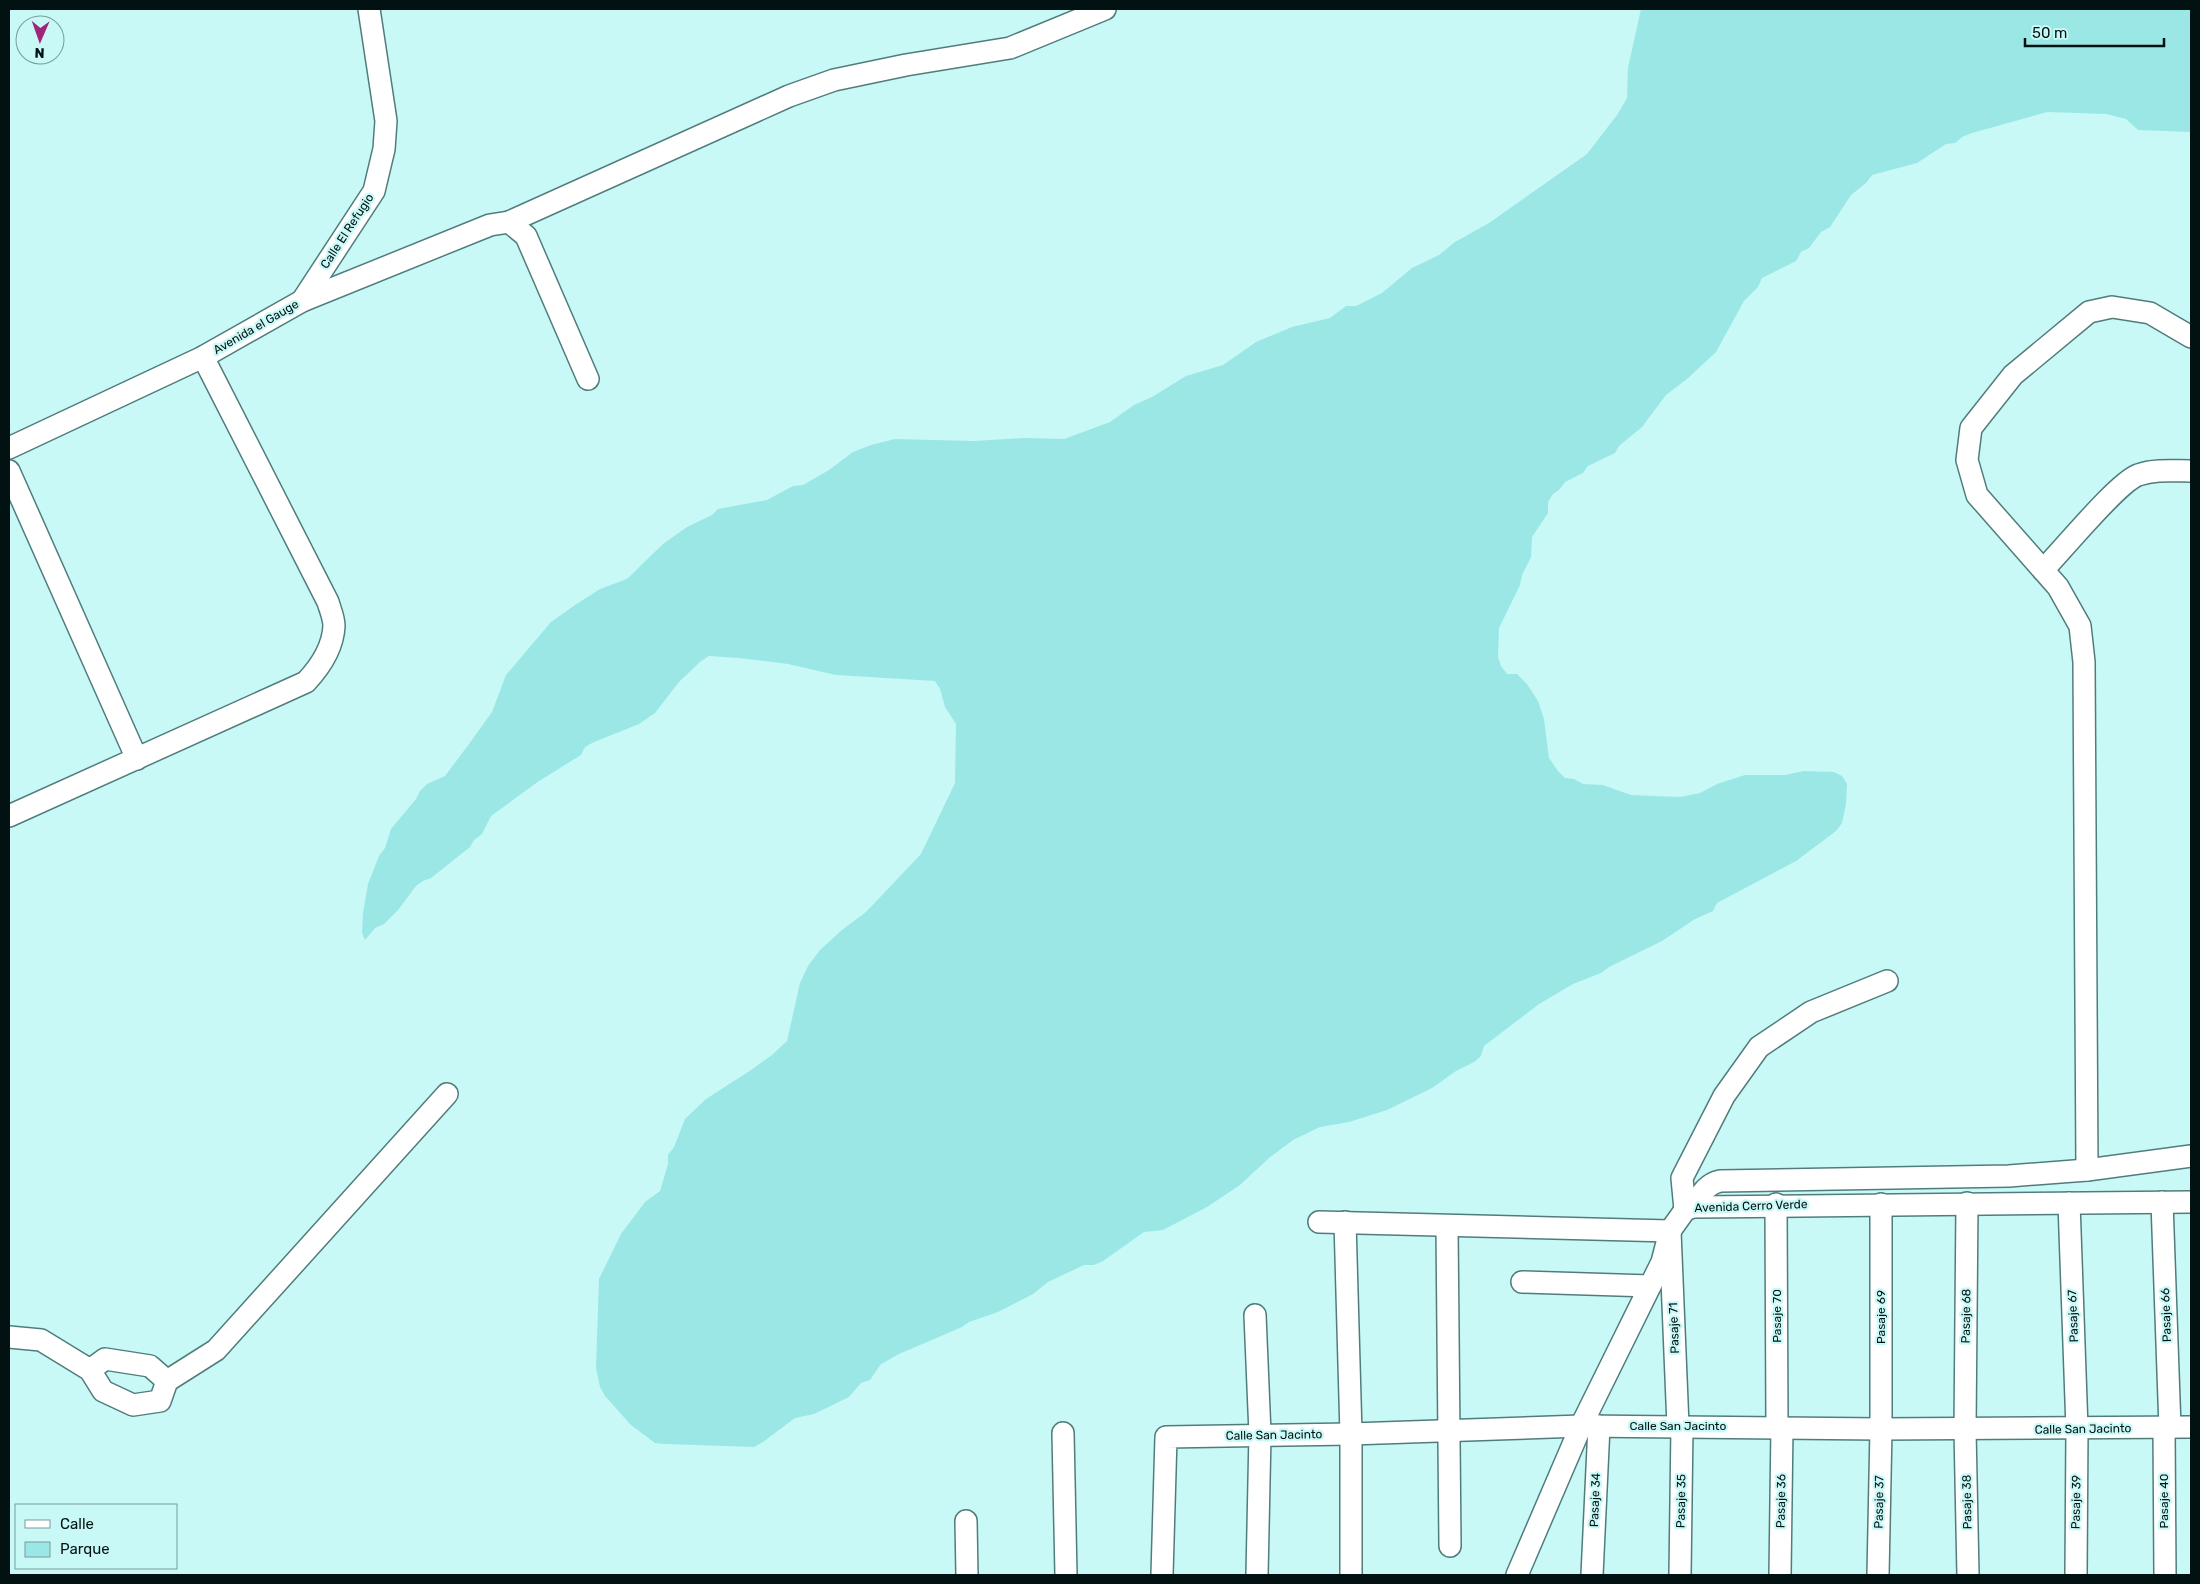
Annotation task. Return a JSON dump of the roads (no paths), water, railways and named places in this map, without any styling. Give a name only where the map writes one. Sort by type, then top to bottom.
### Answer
[{"type":"street","name":"Calle El Refugio","points":[[302,301],[374,191],[384,149],[386,121],[369,9]]},
{"type":"street","name":"Avenida el Gauge","points":[[9,448],[202,357],[302,301],[490,225],[509,222],[807,90],[834,80],[906,65],[1010,48],[1104,9]]},
{"type":"street","points":[[509,222],[526,236],[588,380]]},
{"type":"street","points":[[2087,1170],[2084,662],[2080,626],[2058,587],[1977,495],[1967,460],[1971,428],[2013,375],[2089,312],[2112,307],[2150,313],[2191,337]]},
{"type":"street","points":[[9,816],[306,682],[319,667],[329,648],[334,625],[328,602],[202,357]]},
{"type":"street","points":[[2044,570],[2112,496],[2136,476],[2160,470],[2191,471]]},
{"type":"street","points":[[9,471],[137,759]]},
{"type":"street","points":[[1689,1208],[1682,1178],[1724,1096],[1759,1047],[1811,1012],[1888,981]]},
{"type":"street","points":[[9,1337],[41,1340],[90,1370],[103,1391],[133,1405],[160,1401],[167,1381],[216,1350],[447,1094]]},
{"type":"street","points":[[1689,1208],[1712,1182],[1720,1181],[2008,1176],[2087,1170],[2191,1156]]},
{"type":"street","name":"Pasaje 66","points":[[2162,1202],[2175,1428]]},
{"type":"street","name":"Avenida Cerro Verde","points":[[1517,1575],[1590,1426],[1662,1262],[1670,1231],[1689,1208],[1776,1204],[2191,1202]]},
{"type":"street","name":"Pasaje 68","points":[[1965,1430],[1967,1203]]},
{"type":"street","name":"Pasaje 67","points":[[2069,1203],[2077,1429]]},
{"type":"street","name":"Pasaje 70","points":[[1776,1204],[1779,1427]]},
{"type":"street","name":"Pasaje 69","points":[[1881,1429],[1882,1204]]},
{"type":"street","points":[[1319,1222],[1670,1231]]},
{"type":"street","points":[[1346,1222],[1351,1434],[1351,1575]]},
{"type":"street","points":[[1446,1226],[1450,1546]]},
{"type":"street","name":"Pasaje 71","points":[[1670,1231],[1680,1426]]},
{"type":"street","points":[[1522,1282],[1650,1286]]},
{"type":"street","points":[[1255,1315],[1260,1434],[1257,1575]]},
{"type":"street","points":[[90,1370],[105,1359],[150,1366],[167,1381]]},
{"type":"street","name":"Calle San Jacinto","points":[[1162,1575],[1166,1437],[1351,1434],[1590,1426],[1965,1430],[2175,1428]]},
{"type":"street","name":"Pasaje 34","points":[[1590,1426],[1592,1575]]},
{"type":"street","name":"Pasaje 35","points":[[1680,1426],[1680,1575]]},
{"type":"street","name":"Pasaje 36","points":[[1779,1427],[1780,1575]]},
{"type":"street","name":"Pasaje 40","points":[[2165,1575],[2175,1428]]},
{"type":"street","name":"Pasaje 37","points":[[1878,1575],[1881,1429]]},
{"type":"street","name":"Pasaje 39","points":[[2076,1575],[2077,1429]]},
{"type":"street","name":"Pasaje 38","points":[[1965,1430],[1968,1575]]},
{"type":"street","points":[[1063,1433],[1066,1575]]},
{"type":"street","points":[[966,1521],[967,1575]]}]
